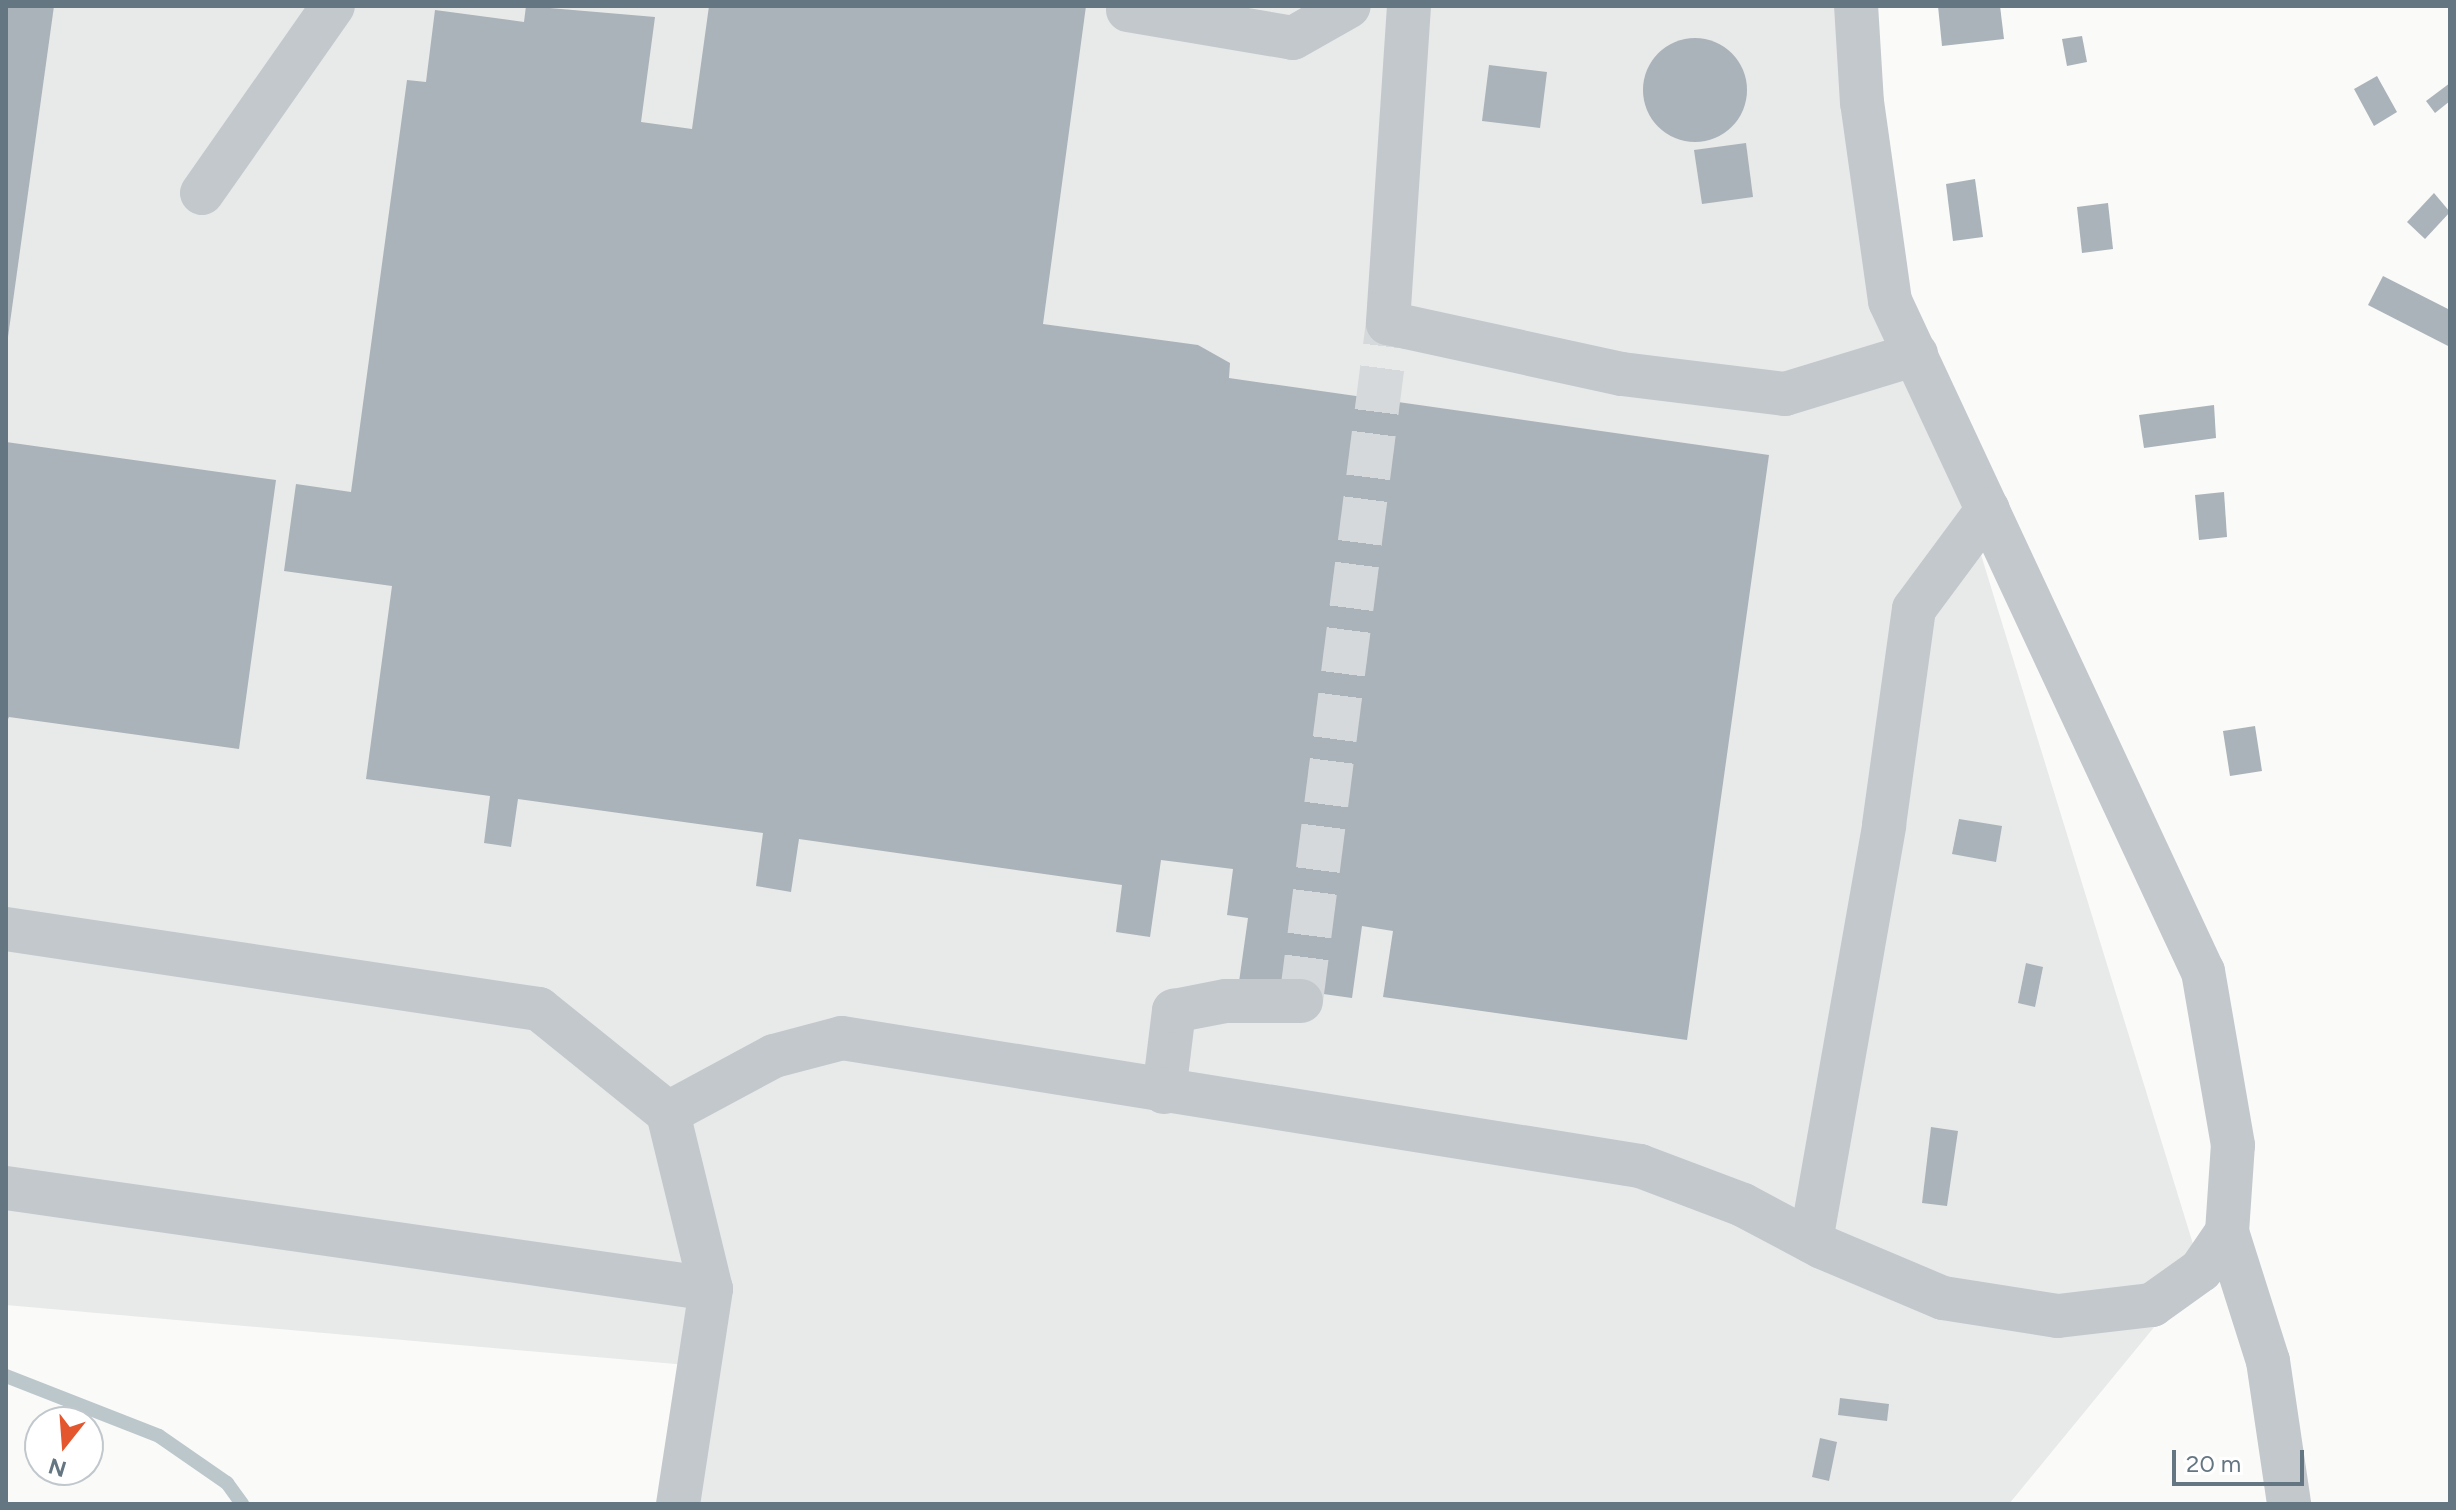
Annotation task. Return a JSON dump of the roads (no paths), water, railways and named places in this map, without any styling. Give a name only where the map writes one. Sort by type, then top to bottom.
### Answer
[{"type":"street","points":[[202,193],[333,6]]},
{"type":"street","points":[[1128,10],[1293,38],[1349,6]]},
{"type":"street","points":[[1409,6],[1388,323],[1622,374],[1785,394],[1916,354]]},
{"type":"street","points":[[1856,6],[1875,210],[1890,301],[2203,972],[2233,1145],[2227,1232],[2268,1361],[2289,1504]]},
{"type":"street","points":[[1811,1241],[1884,825],[1914,609],[1988,509]]},
{"type":"street","points":[[6,929],[539,1009],[668,1113],[711,1289],[678,1504]]},
{"type":"street","points":[[1164,1092],[1174,1011],[1226,1001],[1301,1001]]},
{"type":"street","points":[[668,1113],[774,1056],[842,1038],[1640,1166],[1743,1205],[1811,1241],[1943,1298],[2058,1316],[2152,1305],[2201,1270],[2227,1232]]},
{"type":"street","points":[[6,1188],[711,1289]]},
{"type":"waterway","points":[[6,1376],[159,1436],[227,1483],[242,1504]]},
{"type":"tunnel","points":[[1301,1001],[1388,323]]}]
